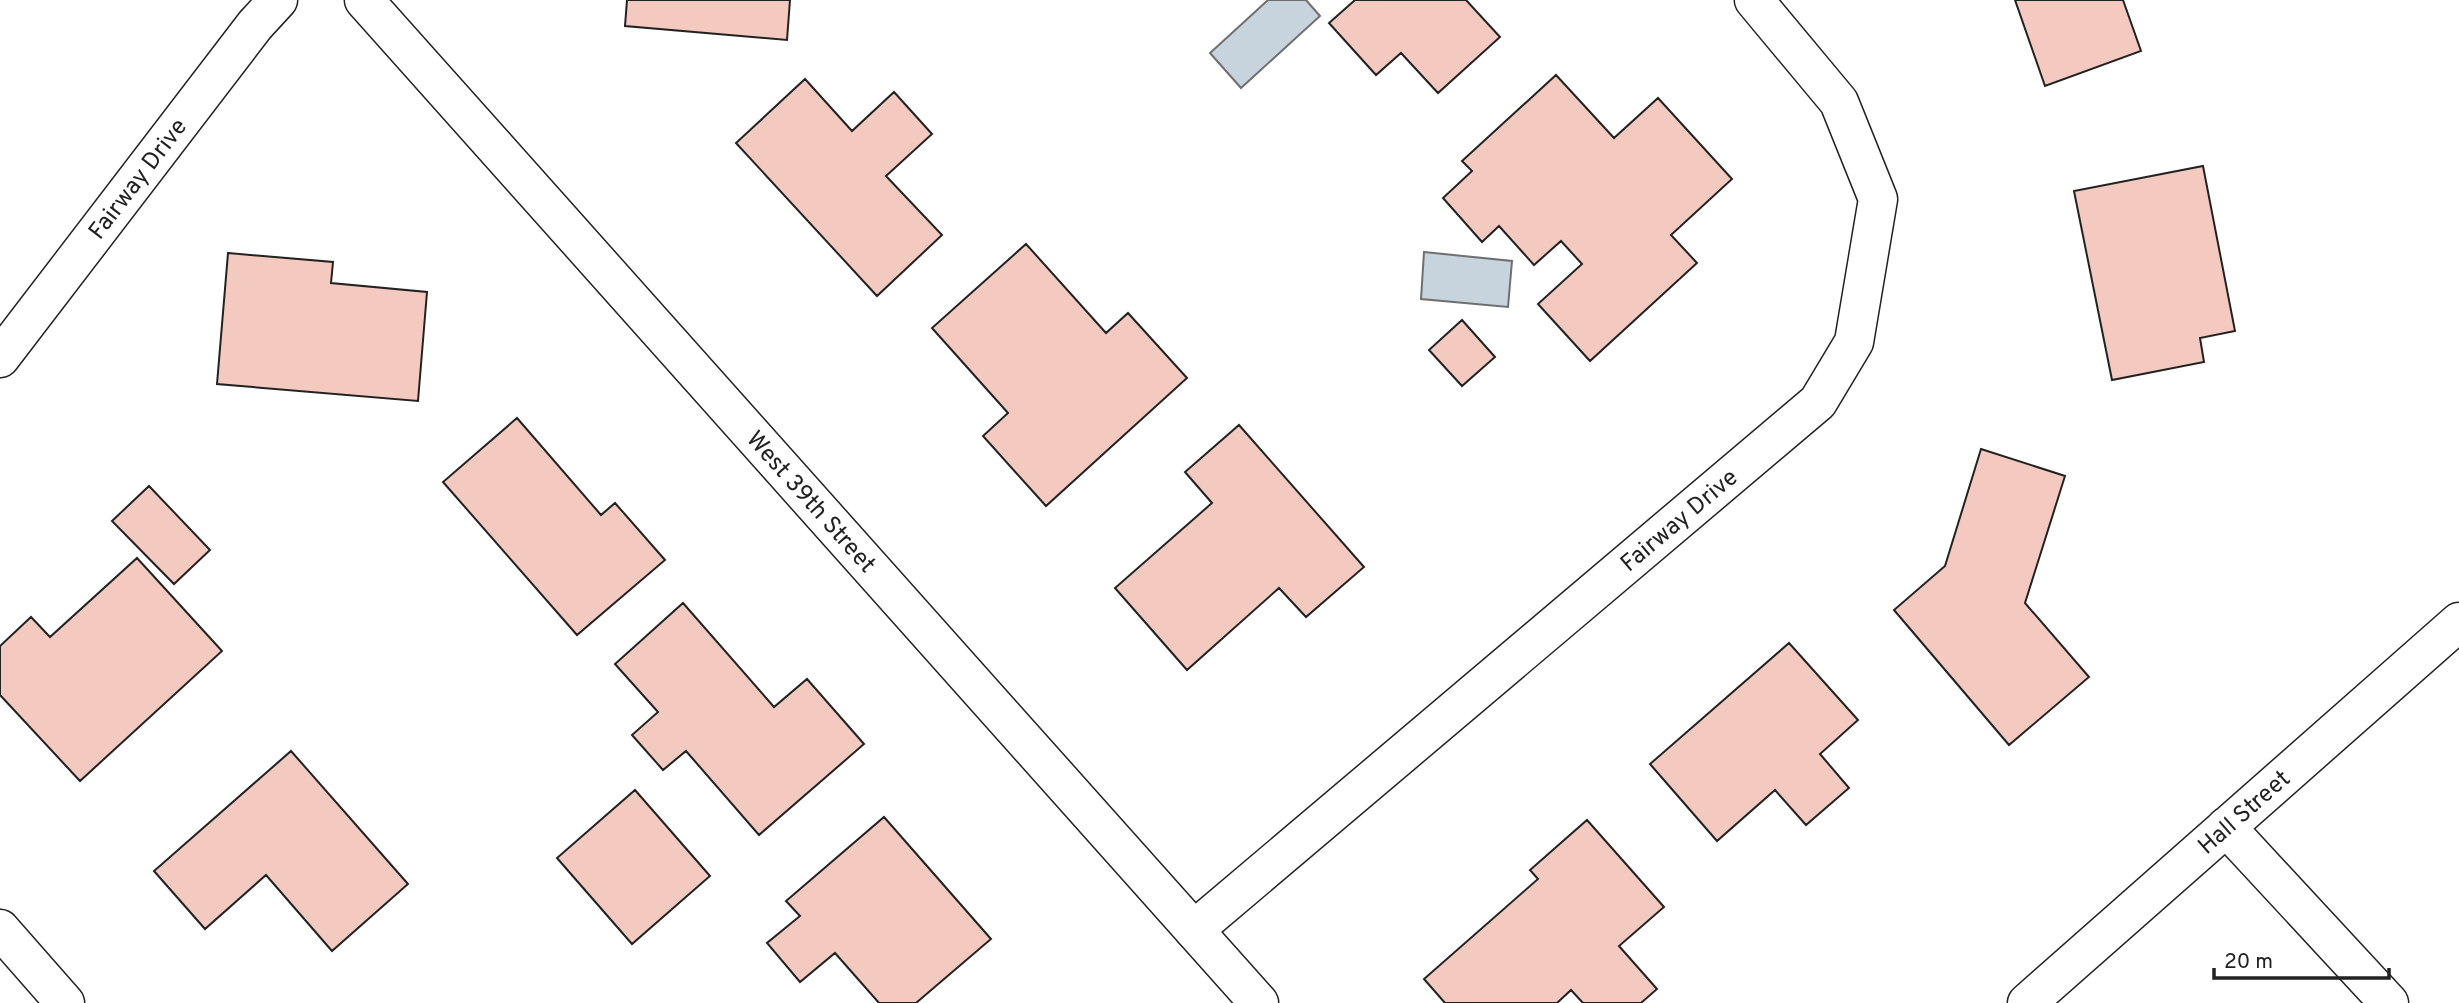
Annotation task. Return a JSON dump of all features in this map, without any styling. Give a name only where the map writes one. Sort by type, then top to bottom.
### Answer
[{"type":"street","name":"Fairway Drive","points":[[0,358],[255,25],[278,0]]},
{"type":"street","name":"West 39th Street","points":[[364,0],[1259,1003]]},
{"type":"street","name":"Fairway Drive","points":[[1195,930],[1818,402],[1854,342],[1878,199],[1839,102],[1754,0]]},
{"type":"street","name":"Hall Street","points":[[2027,1003],[2459,622]]},
{"type":"street","points":[[2226,827],[2389,1003]]},
{"type":"street","points":[[0,929],[65,1003]]},
{"type":"shaded area","points":[[1268,0],[1306,0],[1320,16],[1241,88],[1210,53]]},
{"type":"shaded area","points":[[1424,252],[1512,261],[1508,307],[1421,299]]},
{"type":"building","points":[[627,0],[790,0],[787,40],[625,26]]},
{"type":"building","points":[[1355,0],[1466,0],[1500,37],[1438,93],[1401,53],[1376,75],[1329,23]]},
{"type":"building","points":[[2015,0],[2123,0],[2141,51],[2045,86]]},
{"type":"building","points":[[1556,75],[1614,138],[1658,98],[1732,179],[1671,235],[1697,263],[1590,361],[1538,304],[1582,264],[1561,241],[1534,265],[1499,226],[1482,242],[1443,198],[1472,171],[1462,161]]},
{"type":"building","points":[[805,79],[852,131],[894,92],[932,134],[886,176],[942,235],[877,296],[736,143]]},
{"type":"building","points":[[2203,166],[2235,331],[2200,338],[2204,362],[2112,380],[2074,191]]},
{"type":"building","points":[[1026,244],[1106,333],[1128,313],[1187,378],[1046,506],[983,436],[1008,413],[932,328]]},
{"type":"building","points":[[228,253],[333,262],[331,283],[427,292],[418,401],[217,384]]},
{"type":"building","points":[[1462,320],[1495,357],[1462,386],[1429,350]]},
{"type":"building","points":[[517,418],[601,515],[615,503],[665,560],[577,635],[443,482]]},
{"type":"building","points":[[1239,425],[1364,567],[1306,617],[1279,588],[1187,670],[1115,588],[1212,503],[1185,472]]},
{"type":"building","points":[[1981,449],[2065,476],[2025,603],[2089,677],[2009,745],[1894,610],[1945,566]]},
{"type":"building","points":[[149,486],[210,550],[174,584],[112,521]]},
{"type":"building","points":[[137,558],[222,651],[80,781],[0,695],[0,646],[31,617],[50,637]]},
{"type":"building","points":[[683,603],[774,707],[807,679],[864,744],[759,835],[686,751],[663,770],[632,735],[658,712],[615,664]]},
{"type":"building","points":[[1789,643],[1858,720],[1820,754],[1849,788],[1806,825],[1775,790],[1717,841],[1650,764]]},
{"type":"building","points":[[291,751],[408,884],[332,951],[266,875],[205,929],[154,871]]},
{"type":"building","points":[[635,790],[710,876],[632,944],[557,858]]},
{"type":"building","points":[[884,817],[991,939],[916,1003],[879,1003],[835,953],[800,982],[767,943],[800,916],[786,901]]},
{"type":"building","points":[[1587,820],[1664,907],[1619,946],[1657,989],[1641,1003],[1583,1003],[1571,990],[1557,1003],[1445,1003],[1424,979],[1538,879],[1530,870]]}]
